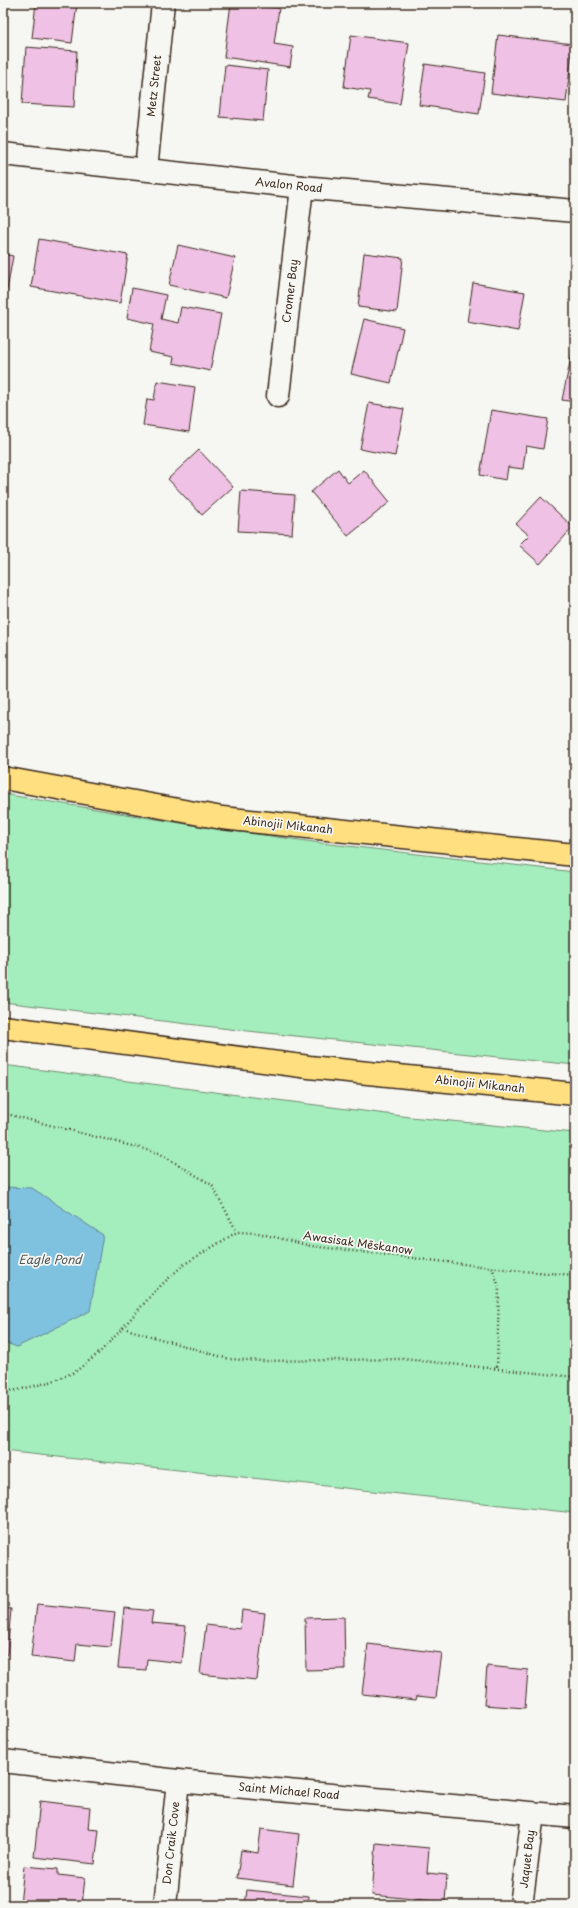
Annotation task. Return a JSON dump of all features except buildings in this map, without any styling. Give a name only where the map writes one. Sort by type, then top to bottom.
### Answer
[{"type":"main road","name":"Abinojii Mikanah","points":[[3,778],[222,818],[575,855]]},
{"type":"main road","name":"Abinojii Mikanah","points":[[3,1027],[309,1067],[575,1094]]},
{"type":"street","name":"Metz Street","points":[[146,169],[162,3]]},
{"type":"street","name":"Avalon Road","points":[[3,154],[302,187],[575,211]]},
{"type":"street","name":"Cromer Bay","points":[[278,396],[302,187]]},
{"type":"street","name":"Saint Michael Road","points":[[3,1761],[178,1781],[575,1817]]},
{"type":"street","name":"Don Craik Cove","points":[[165,1905],[178,1781]]},
{"type":"street","name":"Jaquet Bay","points":[[521,1905],[533,1814]]},
{"type":"path","points":[[3,1113],[159,1152],[212,1185],[237,1232],[183,1265],[155,1291],[99,1353],[75,1372],[50,1382],[3,1392]]},
{"type":"path","name":"Awasisak Mēskanow","points":[[237,1232],[258,1233],[312,1246],[575,1275]]},
{"type":"path","points":[[492,1267],[499,1287],[497,1369]]},
{"type":"path","points":[[123,1328],[229,1359],[262,1361],[402,1359],[575,1377]]},
{"type":"green space","points":[[3,794],[211,828],[321,843],[575,872],[575,1065],[238,1030],[3,1002]]},
{"type":"green space","points":[[3,1065],[410,1117],[575,1133],[575,1513],[3,1451]]},
{"type":"water","name":"Eagle Pond","points":[[3,1187],[32,1188],[103,1235],[90,1311],[17,1347],[3,1342]]}]
